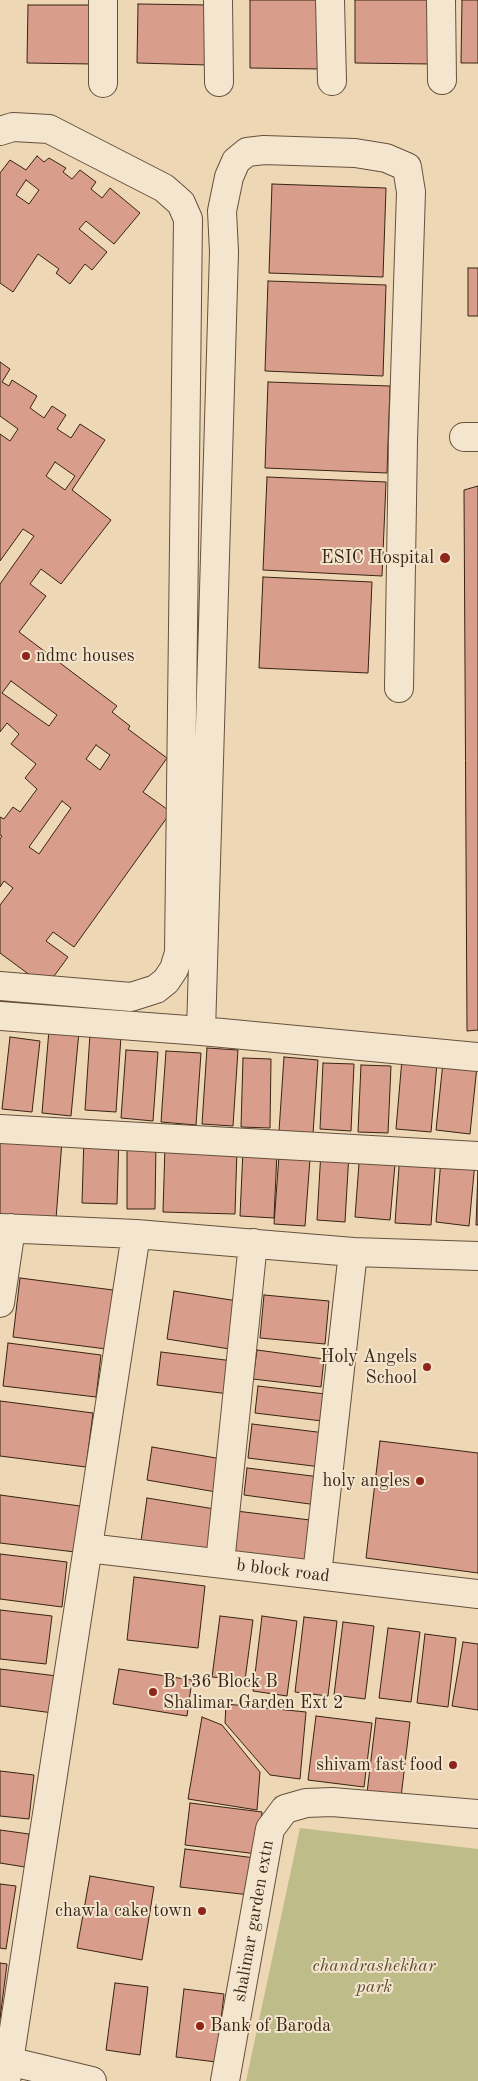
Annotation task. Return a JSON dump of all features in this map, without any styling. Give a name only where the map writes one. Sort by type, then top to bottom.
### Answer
[{"type":"street","points":[[103,83],[104,0]]},
{"type":"street","points":[[218,0],[219,82]]},
{"type":"street","points":[[330,0],[332,81]]},
{"type":"street","points":[[441,0],[442,80]]},
{"type":"street","points":[[0,131],[13,127],[49,129],[164,188],[181,203],[188,219],[178,953],[174,969],[166,981],[156,989],[131,997],[0,986]]},
{"type":"street","points":[[202,1031],[223,282],[222,211],[229,177],[236,161],[247,152],[355,153],[386,158],[407,167],[411,192],[403,440],[399,688]]},
{"type":"street","points":[[0,1016],[202,1031],[478,1057]]},
{"type":"street","points":[[0,1129],[478,1156]]},
{"type":"street","points":[[0,1303],[6,1228],[136,1234],[354,1252],[478,1256]]},
{"type":"street","points":[[92,2081],[5,2067],[136,1234]]},
{"type":"street","points":[[220,1563],[253,1244]]},
{"type":"street","points":[[318,1575],[354,1252]]},
{"type":"street","name":"b block road","points":[[88,1548],[478,1594]]},
{"type":"street","name":"shalimar garden extn","points":[[225,2081],[270,1829],[284,1809],[306,1803],[332,1802],[478,1814]]},
{"type":"green space","name":"chandrashekhar park","points":[[300,1828],[478,1849],[478,2081],[246,2081]]},
{"type":"building","points":[[250,0],[322,0],[321,69],[250,68]]},
{"type":"building","points":[[355,0],[432,0],[431,64],[355,63]]},
{"type":"building","points":[[462,0],[478,0],[478,63],[461,63]]},
{"type":"building","points":[[138,4],[209,5],[208,65],[137,63]]},
{"type":"building","points":[[28,5],[93,5],[92,64],[27,63]]},
{"type":"building","points":[[37,156],[44,162],[49,158],[66,168],[63,172],[72,179],[80,170],[96,182],[91,189],[102,198],[110,188],[140,213],[114,244],[86,221],[79,229],[107,252],[92,270],[85,264],[70,284],[56,273],[59,269],[38,254],[13,292],[0,283],[0,173],[10,160],[26,170]],"holes":[[[26,180],[39,190],[29,204],[16,195]]]},
{"type":"building","points":[[272,184],[386,188],[383,277],[269,273]]},
{"type":"building","points":[[468,268],[478,268],[478,316],[468,316]]},
{"type":"building","points":[[268,281],[386,285],[383,376],[265,371]]},
{"type":"building","name":"ndmc houses","points":[[0,362],[10,369],[2,382],[9,386],[12,380],[37,396],[30,408],[44,418],[52,406],[66,415],[57,429],[71,438],[80,424],[105,440],[72,490],[111,520],[61,584],[41,569],[30,584],[46,596],[19,632],[117,706],[112,712],[130,726],[128,729],[167,758],[143,792],[171,812],[74,947],[53,932],[46,941],[68,957],[46,987],[0,953],[0,905],[13,888],[4,881],[0,887],[0,839],[2,836],[0,835],[0,817],[4,819],[13,807],[20,812],[37,789],[25,778],[36,764],[11,744],[19,734],[7,723],[0,732],[0,584],[34,536],[23,529],[0,561],[0,434],[10,441],[18,429],[0,416]],"holes":[[[55,462],[75,476],[65,490],[46,476]],[[11,681],[57,715],[49,726],[2,693]],[[96,745],[110,755],[100,770],[86,759]],[[62,801],[71,808],[39,854],[29,847]]]},
{"type":"building","points":[[268,382],[390,386],[387,473],[265,468]]},
{"type":"building","points":[[267,477],[386,482],[382,576],[263,570]]},
{"type":"building","name":"ESIC Hospital","points":[[478,486],[478,1030],[467,1031],[464,490]]},
{"type":"building","points":[[263,577],[372,582],[368,673],[259,668]]},
{"type":"building","points":[[49,1030],[79,1032],[71,1116],[42,1113]]},
{"type":"building","points":[[90,1034],[121,1036],[116,1112],[85,1110]]},
{"type":"building","points":[[10,1037],[40,1041],[32,1112],[2,1109]]},
{"type":"building","points":[[207,1048],[238,1050],[233,1126],[202,1124]]},
{"type":"building","points":[[126,1050],[158,1052],[153,1121],[121,1118]]},
{"type":"building","points":[[166,1051],[201,1053],[196,1125],[161,1122]]},
{"type":"building","points":[[284,1057],[318,1060],[313,1134],[279,1131]]},
{"type":"building","points":[[243,1058],[271,1059],[270,1128],[241,1127]]},
{"type":"building","points":[[402,1059],[437,1063],[431,1132],[396,1129]]},
{"type":"building","points":[[443,1062],[477,1066],[470,1134],[436,1130]]},
{"type":"building","points":[[323,1063],[354,1064],[351,1131],[320,1129]]},
{"type":"building","points":[[361,1065],[391,1066],[388,1133],[358,1132]]},
{"type":"building","points":[[0,1136],[62,1141],[56,1219],[0,1214]]},
{"type":"building","points":[[84,1136],[119,1137],[117,1204],[82,1203]]},
{"type":"building","points":[[127,1143],[156,1143],[155,1209],[127,1209]]},
{"type":"building","points":[[165,1146],[237,1148],[235,1214],[163,1212]]},
{"type":"building","points":[[243,1150],[277,1152],[274,1218],[240,1216]]},
{"type":"building","points":[[360,1150],[396,1153],[390,1220],[355,1217]]},
{"type":"building","points":[[321,1151],[349,1153],[345,1222],[317,1220]]},
{"type":"building","points":[[400,1153],[436,1156],[431,1225],[395,1223]]},
{"type":"building","points":[[279,1156],[310,1159],[305,1226],[274,1224]]},
{"type":"building","points":[[441,1159],[475,1162],[469,1226],[436,1222]]},
{"type":"building","points":[[478,1170],[478,1225],[476,1225]]},
{"type":"building","points":[[20,1278],[113,1290],[106,1349],[13,1337]]},
{"type":"building","points":[[174,1291],[244,1302],[236,1350],[167,1339]]},
{"type":"building","points":[[264,1295],[329,1301],[325,1344],[260,1338]]},
{"type":"building","points":[[8,1343],[101,1355],[96,1397],[3,1386]]},
{"type":"building","points":[[257,1350],[324,1359],[321,1387],[253,1379]]},
{"type":"building","points":[[161,1352],[233,1361],[229,1394],[157,1385]]},
{"type":"building","points":[[258,1386],[325,1394],[322,1421],[255,1413]]},
{"type":"building","points":[[0,1401],[93,1413],[86,1467],[0,1456]]},
{"type":"building","points":[[252,1424],[325,1433],[321,1467],[248,1458]]},
{"type":"building","points":[[380,1441],[478,1453],[478,1573],[366,1558]]},
{"type":"building","points":[[152,1447],[222,1459],[216,1492],[147,1480]]},
{"type":"building","points":[[247,1468],[320,1477],[317,1505],[244,1495]]},
{"type":"building","points":[[0,1495],[80,1506],[75,1552],[0,1543]]},
{"type":"building","points":[[147,1498],[221,1510],[215,1552],[141,1541]]},
{"type":"building","points":[[236,1511],[310,1520],[305,1565],[230,1556]]},
{"type":"building","points":[[0,1554],[67,1562],[62,1607],[0,1599]]},
{"type":"building","points":[[134,1577],[205,1586],[198,1648],[127,1640]]},
{"type":"building","points":[[0,1610],[52,1616],[46,1664],[0,1659]]},
{"type":"building","points":[[220,1616],[253,1620],[245,1680],[212,1677]]},
{"type":"building","points":[[262,1616],[297,1621],[287,1696],[253,1691]]},
{"type":"building","points":[[304,1617],[337,1621],[328,1696],[295,1692]]},
{"type":"building","points":[[343,1622],[374,1626],[365,1699],[334,1695]]},
{"type":"building","points":[[388,1628],[420,1632],[411,1702],[379,1698]]},
{"type":"building","points":[[425,1634],[456,1638],[448,1707],[417,1703]]},
{"type":"building","points":[[463,1642],[478,1644],[478,1710],[452,1706]]},
{"type":"building","points":[[0,1669],[57,1676],[53,1713],[0,1706]]},
{"type":"building","name":"B 136 Block B Shalimar Garden Ext 2","points":[[119,1669],[192,1680],[187,1716],[113,1704]]},
{"type":"building","points":[[226,1704],[306,1712],[300,1779],[270,1775],[225,1723]]},
{"type":"building","points":[[316,1716],[372,1723],[364,1787],[308,1780]]},
{"type":"building","points":[[202,1717],[222,1725],[260,1772],[257,1810],[188,1799]]},
{"type":"building","points":[[376,1718],[410,1722],[401,1797],[367,1793]]},
{"type":"building","points":[[0,1771],[34,1775],[29,1819],[0,1816]]},
{"type":"building","points":[[190,1803],[262,1812],[257,1854],[185,1845]]},
{"type":"building","points":[[0,1830],[29,1834],[25,1867],[0,1863]]},
{"type":"building","points":[[185,1849],[255,1858],[250,1895],[180,1887]]},
{"type":"building","points":[[90,1876],[154,1887],[142,1960],[77,1948]]},
{"type":"building","points":[[0,1884],[16,1886],[6,1949],[0,1948]]},
{"type":"building","points":[[0,1963],[7,1964],[0,2019]]},
{"type":"building","points":[[115,1983],[148,1987],[140,2055],[106,2050]]},
{"type":"building","name":"Bank of Baroda","points":[[184,1989],[224,1994],[216,2062],[176,2057]]},
{"type":"place","name":"ESIC Hospital","points":[[445,558]]},
{"type":"place","name":"ndmc houses","points":[[26,656]]},
{"type":"place","name":"Holy Angels School","points":[[427,1367]]},
{"type":"place","name":"holy angles","points":[[420,1481]]},
{"type":"place","name":"B 136 Block B Shalimar Garden Ext 2","points":[[153,1692]]},
{"type":"place","name":"shivam fast food","points":[[453,1765]]},
{"type":"place","name":"chawla cake town","points":[[202,1911]]},
{"type":"place","name":"Bank of Baroda","points":[[200,2026]]}]
